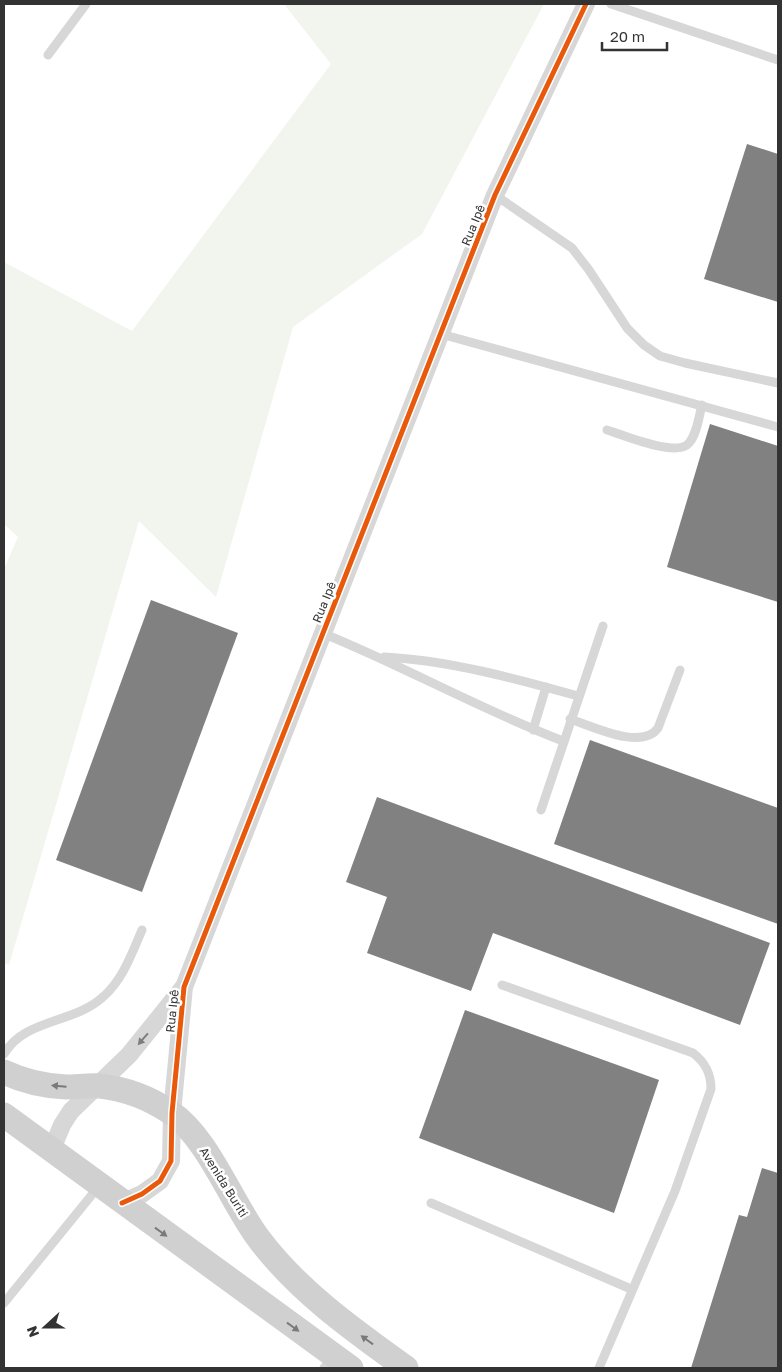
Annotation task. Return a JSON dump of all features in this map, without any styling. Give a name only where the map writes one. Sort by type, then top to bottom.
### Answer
[{"type":"main road","name":"Avenida Buriti","points":[[4,1072],[35,1084],[66,1087],[98,1086],[124,1090],[145,1096],[172,1113],[203,1148],[258,1238],[294,1280],[352,1328],[406,1368]]},
{"type":"main road","points":[[4,1115],[52,1149],[336,1364]]},
{"type":"street","name":"Rua Ipê","points":[[122,1203],[152,1188],[166,1173],[171,1161],[173,1148],[172,1113],[184,987],[495,196],[586,4]]},
{"type":"street","name":"Rua Ipê","points":[[52,1149],[62,1125],[71,1111],[98,1086],[151,1030],[184,987]]},
{"type":"lane","points":[[48,55],[86,4]]},
{"type":"lane","points":[[611,4],[778,60]]},
{"type":"lane","points":[[495,196],[572,248],[589,270],[627,328],[644,345],[660,356],[685,364],[778,383]]},
{"type":"lane","points":[[441,334],[778,427]]},
{"type":"lane","points":[[607,430],[669,449],[682,448],[692,438],[702,406]]},
{"type":"lane","points":[[541,810],[570,719],[603,626]]},
{"type":"lane","points":[[322,633],[382,657],[415,676],[532,730],[563,742]]},
{"type":"lane","points":[[382,657],[417,658],[578,696]]},
{"type":"lane","points":[[570,719],[632,738],[644,738],[654,733],[658,728],[680,670]]},
{"type":"lane","points":[[532,730],[546,687]]},
{"type":"lane","points":[[4,1054],[22,1033],[74,1015],[104,996],[124,969],[142,930]]},
{"type":"lane","points":[[502,984],[693,1053],[701,1059],[711,1078],[711,1090],[675,1191],[631,1289],[599,1368]]},
{"type":"lane","points":[[4,1303],[100,1186]]},
{"type":"lane","points":[[431,1203],[631,1289]]},
{"type":"shaded area","points":[[284,4],[544,4],[422,234],[293,327],[216,597],[139,521],[9,965],[4,963],[4,569],[18,537],[4,524],[4,262],[132,331],[331,64]]},
{"type":"building","points":[[747,144],[778,154],[778,302],[704,279]]},
{"type":"building","points":[[710,424],[778,446],[778,602],[667,567]]},
{"type":"building","points":[[151,600],[238,633],[142,892],[56,860]]},
{"type":"building","points":[[590,740],[778,808],[778,924],[554,844]]},
{"type":"building","points":[[377,797],[770,943],[740,1025],[493,933],[471,991],[367,953],[387,897],[346,882]]},
{"type":"building","points":[[465,1010],[659,1080],[614,1213],[419,1138]]},
{"type":"building","points":[[762,1168],[778,1173],[778,1368],[691,1368],[739,1215],[747,1217]]},
{"type":"cycle path","points":[[122,1203],[142,1194],[160,1181],[171,1161],[172,1113],[184,987],[495,195],[586,4]]}]
